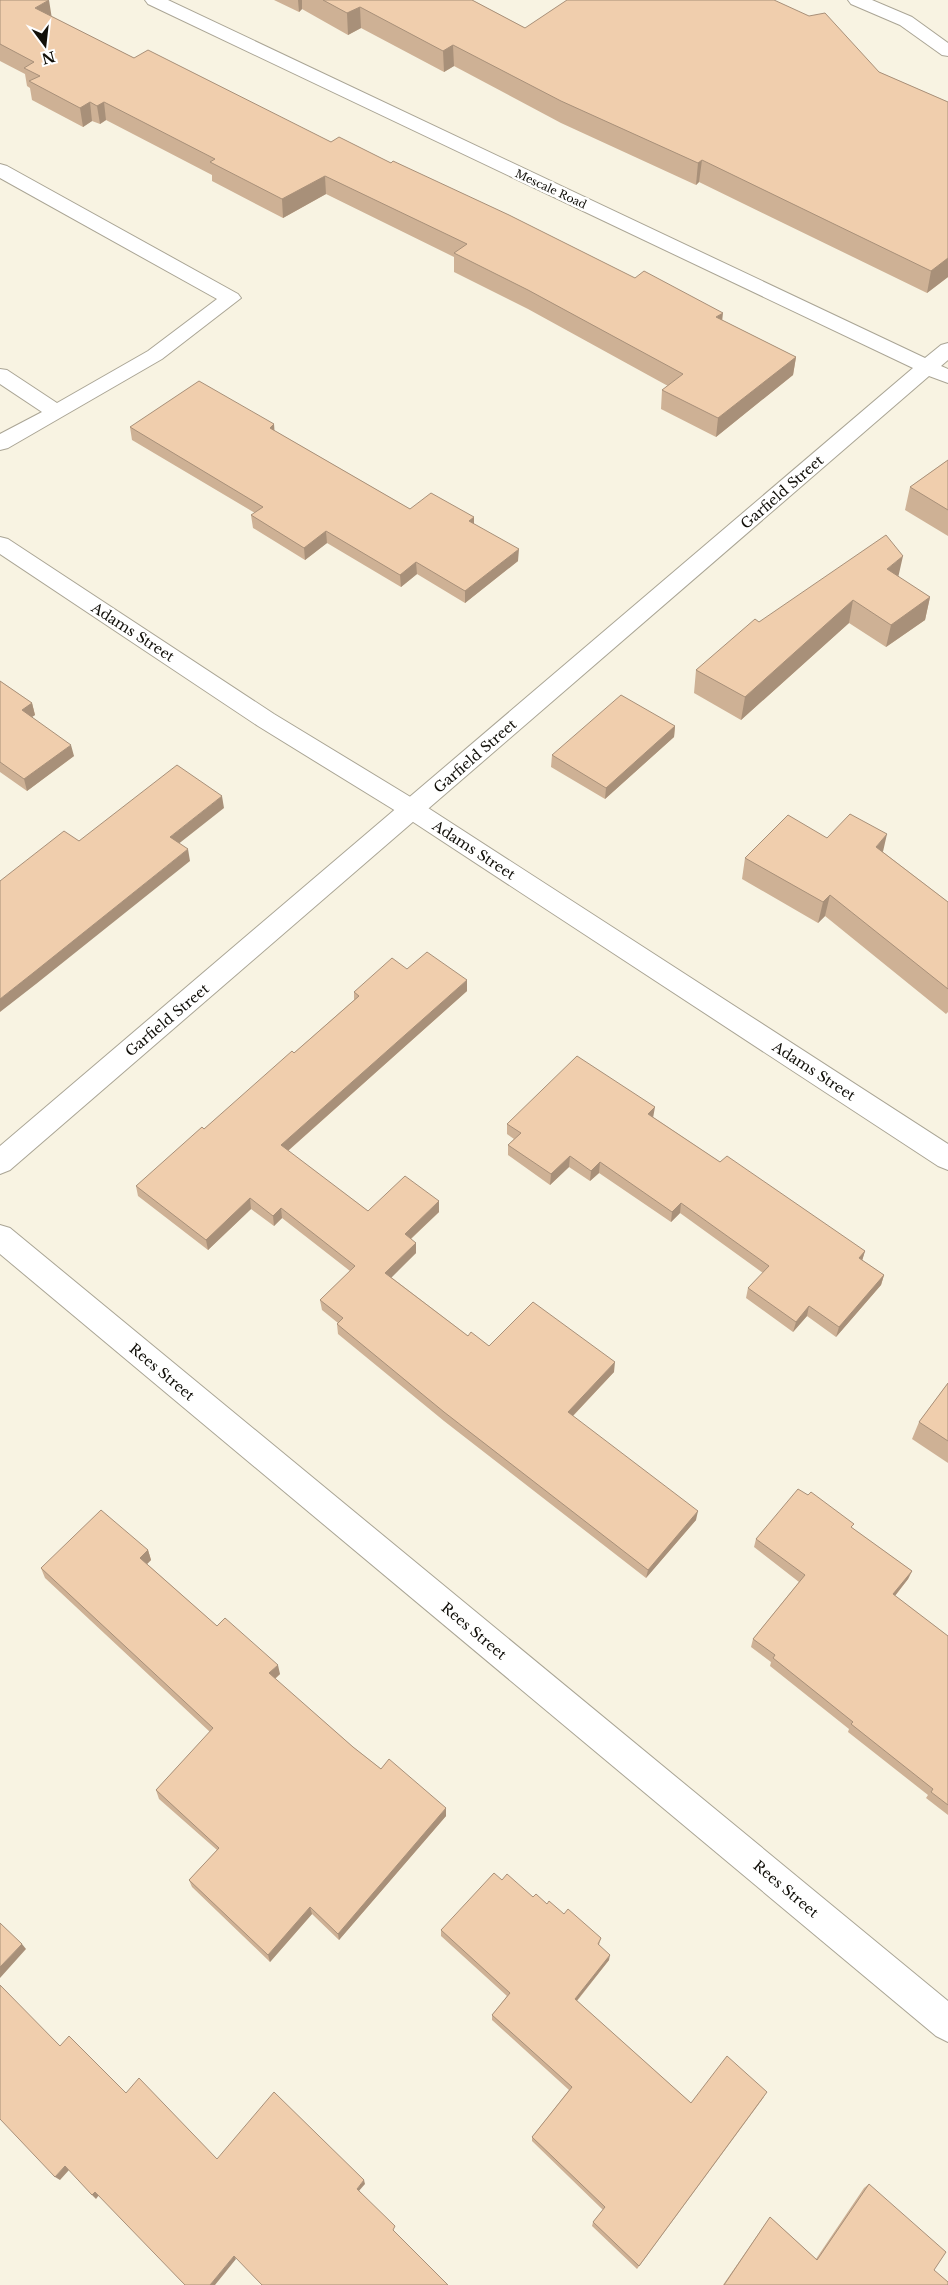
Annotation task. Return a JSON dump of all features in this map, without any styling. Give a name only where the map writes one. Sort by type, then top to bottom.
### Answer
[{"type":"street","name":"Mescale Road","points":[[154,0],[948,377]]},
{"type":"street","points":[[857,0],[906,21],[948,51]]},
{"type":"street","points":[[0,170],[231,298],[155,355],[0,443]]},
{"type":"street","name":"Garfield Street","points":[[0,1162],[413,810],[948,349]]},
{"type":"street","points":[[0,375],[57,412]]},
{"type":"street","name":"Adams Street","points":[[0,544],[266,720],[413,810],[948,1158]]},
{"type":"street","name":"Rees Street","points":[[0,1237],[948,2024]]},
{"type":"building","points":[[0,0],[49,0],[35,8],[134,58],[148,50],[331,142],[339,137],[391,163],[393,161],[509,215],[635,278],[644,271],[723,313],[716,317],[796,357],[718,418],[662,390],[683,374],[528,290],[454,253],[467,244],[325,176],[282,199],[210,162],[215,159],[104,102],[97,106],[90,102],[80,108],[29,81],[40,76],[24,68],[34,62],[0,44]]},
{"type":"building","points":[[323,0],[472,0],[525,28],[567,0],[774,0],[809,16],[825,13],[879,72],[948,102],[948,258],[931,271],[702,160],[698,163],[561,101],[453,45],[443,51],[360,7],[347,13]]},
{"type":"building","points":[[199,381],[274,424],[270,428],[410,509],[431,493],[474,517],[469,521],[519,549],[465,591],[416,562],[400,575],[326,531],[304,548],[251,515],[263,507],[130,427]]},
{"type":"building","points":[[948,460],[948,510],[910,487]]},
{"type":"building","points":[[886,535],[903,556],[887,569],[930,597],[891,625],[853,600],[745,697],[696,670],[755,619],[759,622]]},
{"type":"building","points":[[0,681],[32,703],[22,710],[71,745],[24,779],[0,762]]},
{"type":"building","points":[[621,695],[675,726],[606,788],[552,755]]},
{"type":"building","points":[[177,765],[222,796],[170,837],[188,849],[0,999],[0,881],[64,831],[79,841]]},
{"type":"building","points":[[850,814],[887,834],[876,847],[948,902],[948,989],[830,895],[823,902],[745,858],[788,815],[827,838]]},
{"type":"building","points":[[427,952],[467,980],[281,1145],[368,1211],[405,1176],[439,1201],[405,1234],[416,1243],[385,1273],[468,1336],[471,1332],[489,1346],[533,1302],[615,1362],[568,1412],[698,1511],[648,1570],[444,1412],[337,1324],[343,1318],[320,1300],[355,1266],[281,1208],[273,1216],[250,1198],[206,1240],[136,1186],[202,1127],[204,1129],[292,1051],[294,1053],[359,996],[354,992],[392,958],[407,969]]},
{"type":"building","points":[[577,1056],[655,1107],[648,1114],[720,1162],[727,1156],[865,1251],[859,1258],[884,1275],[839,1327],[809,1306],[796,1322],[748,1288],[769,1266],[681,1203],[672,1212],[600,1162],[591,1171],[570,1156],[551,1174],[508,1145],[521,1133],[507,1124]]},
{"type":"building","points":[[948,1383],[948,1441],[919,1422]]},
{"type":"building","points":[[798,1489],[808,1495],[811,1492],[854,1524],[851,1527],[912,1571],[893,1594],[948,1636],[948,1805],[931,1792],[933,1789],[851,1724],[853,1722],[773,1658],[775,1655],[753,1639],[805,1575],[756,1539]]},
{"type":"building","points":[[101,1510],[148,1550],[140,1558],[217,1626],[225,1618],[278,1665],[269,1673],[353,1747],[381,1769],[389,1759],[446,1808],[338,1934],[310,1907],[268,1955],[189,1880],[219,1848],[156,1790],[213,1728],[41,1568]]},
{"type":"building","points":[[494,1873],[502,1880],[507,1874],[533,1897],[536,1894],[547,1904],[549,1901],[564,1914],[568,1909],[601,1938],[598,1944],[610,1955],[575,1999],[691,2103],[727,2056],[767,2092],[639,2266],[593,2222],[605,2207],[532,2137],[572,2087],[492,2015],[510,1993],[441,1930]]},
{"type":"building","points":[[0,1923],[22,1944],[0,1967]]},
{"type":"building","points":[[0,1985],[60,2046],[69,2036],[126,2093],[139,2078],[217,2159],[274,2092],[364,2180],[357,2189],[395,2226],[393,2230],[448,2285],[262,2285],[234,2256],[210,2285],[185,2285],[95,2192],[92,2195],[65,2166],[55,2177],[0,2119]]},
{"type":"building","points":[[869,2184],[946,2252],[934,2270],[948,2282],[948,2285],[724,2285],[770,2217],[817,2260]]}]
